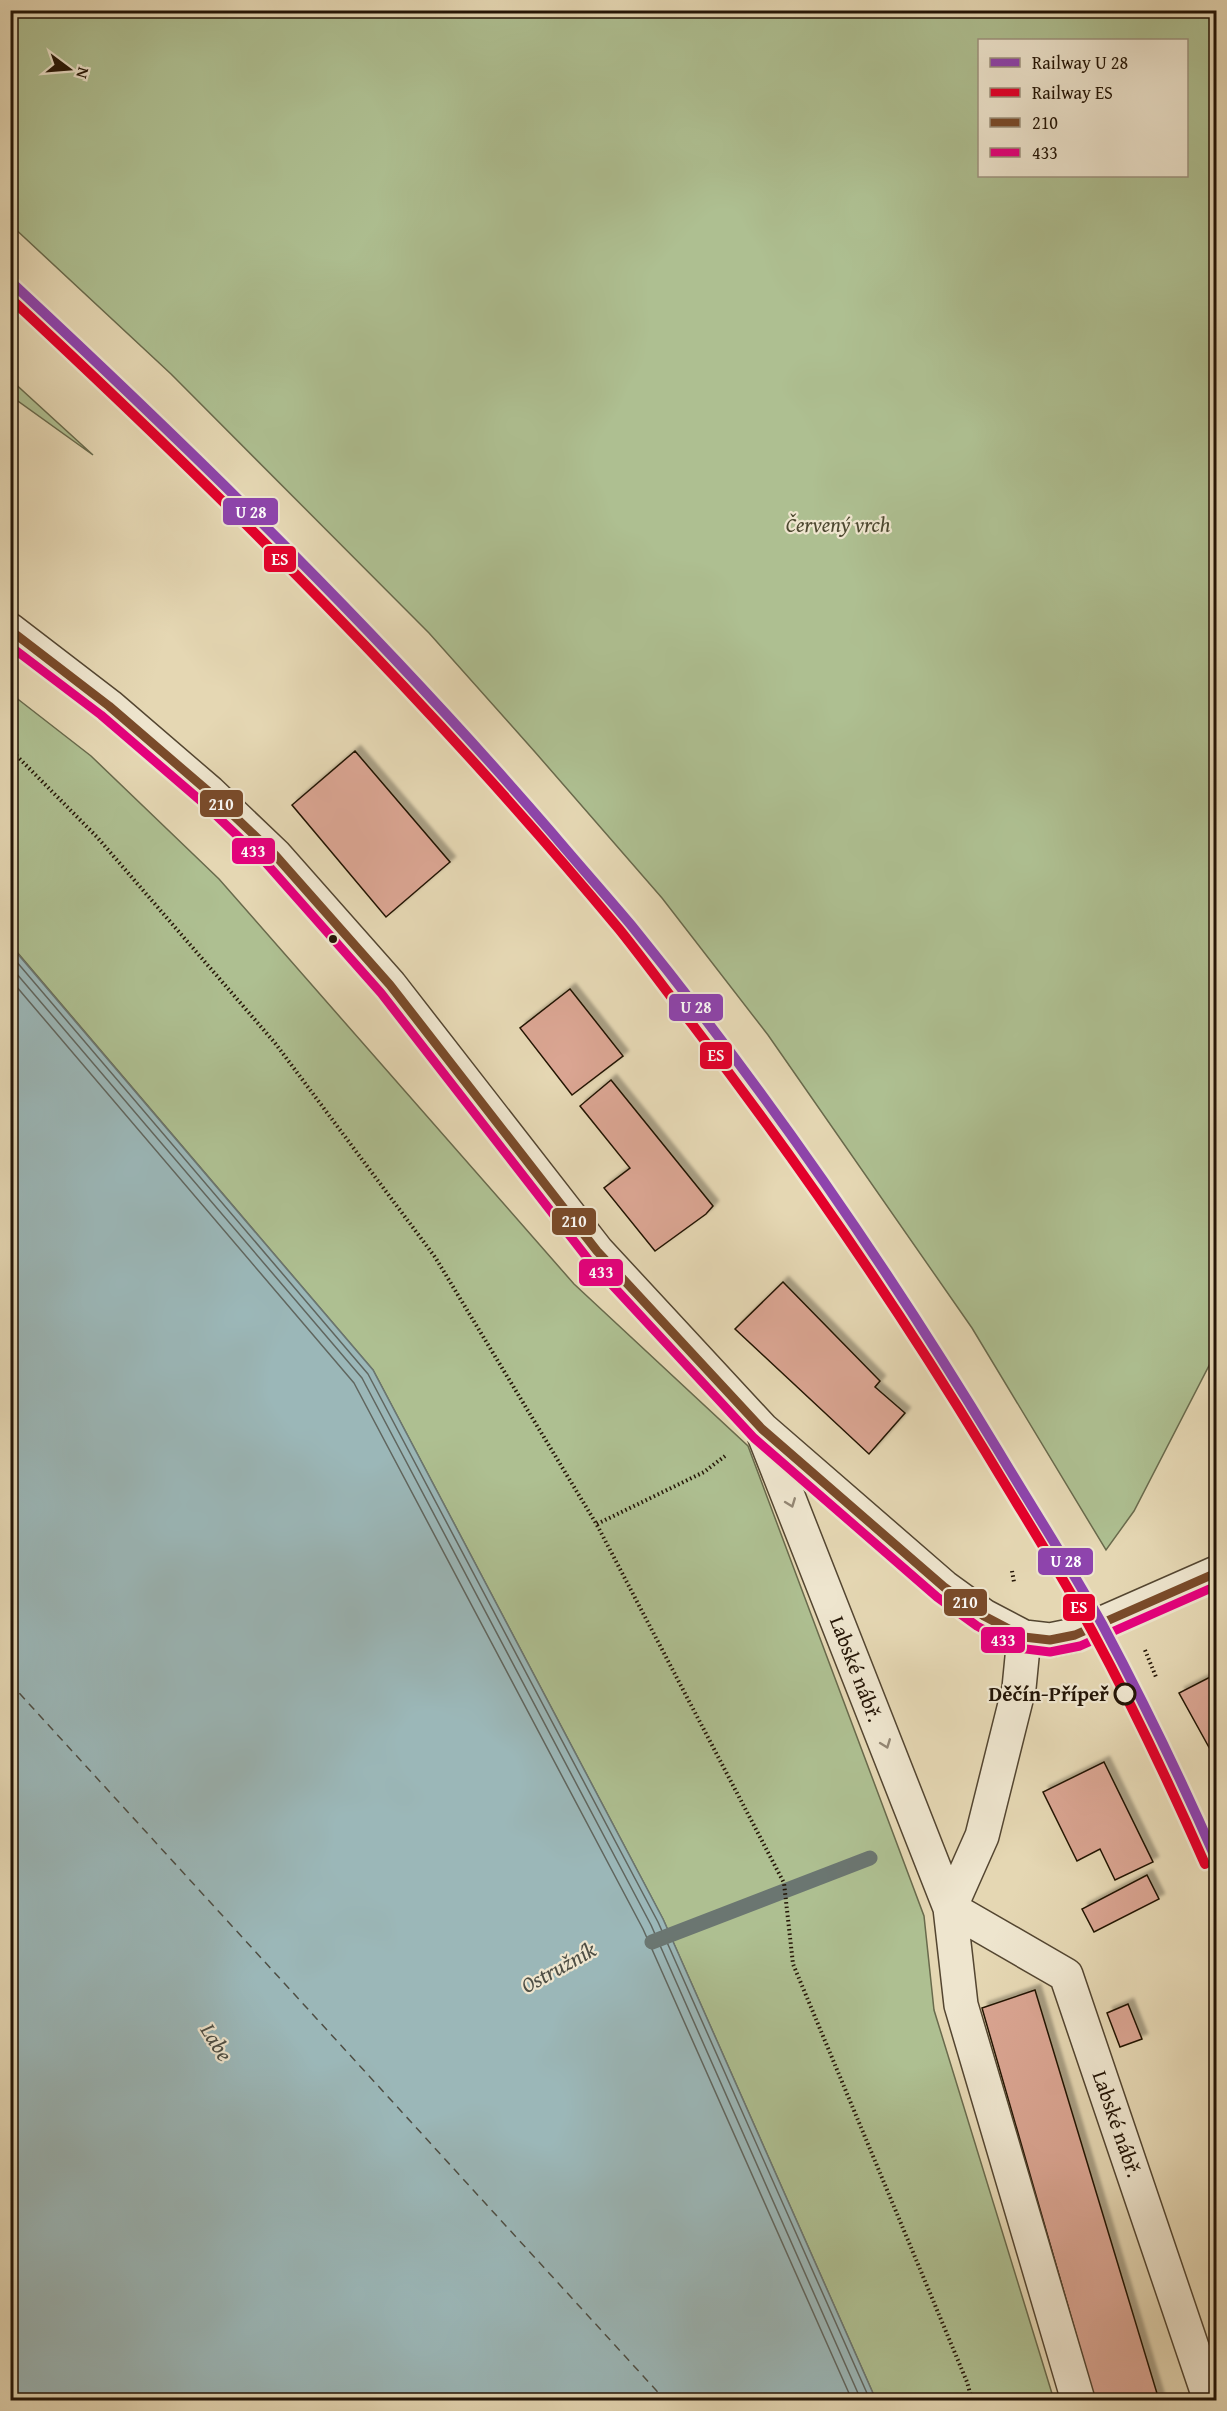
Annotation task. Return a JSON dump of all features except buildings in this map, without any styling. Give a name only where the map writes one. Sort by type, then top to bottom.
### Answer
[{"type":"street","name":"Labské nábř.","points":[[10,630],[109,706],[209,792],[275,855],[390,985],[597,1251],[762,1429],[944,1587],[984,1616],[1024,1637],[1050,1640],[1075,1635],[1216,1573]]},
{"type":"street","name":"Labské nábř.","points":[[762,1429],[950,1908],[961,2005],[1078,2400]]},
{"type":"street","points":[[950,1908],[982,1836],[1019,1688],[1024,1637]]},
{"type":"street","name":"Labské nábř.","points":[[950,1908],[1066,1975],[1210,2400]]},
{"type":"path","points":[[10,749],[97,837],[275,1043],[435,1257],[597,1525],[784,1882],[794,1964],[967,2382],[972,2400]]},
{"type":"path","points":[[597,1525],[704,1472]]},
{"type":"green space","name":"Červený vrch","points":[[10,11],[1216,11],[1216,1352],[1134,1511],[1106,1550],[972,1328],[768,1035],[662,898],[429,633],[171,374],[11,225]]},
{"type":"green space","points":[[11,380],[93,455],[11,396]]},
{"type":"green space","points":[[10,693],[91,756],[219,879],[574,1284],[748,1446],[924,1916],[934,2010],[1054,2400],[876,2400],[663,1919],[373,1370],[11,945]]},
{"type":"water","name":"Labe","points":[[10,945],[373,1370],[663,1919],[876,2400],[11,2400]]},
{"type":"waterway","name":"Ostružník","points":[[652,1942],[870,1858]]},
{"type":"ferry route","points":[[10,1683],[665,2400]]},
{"type":"transit line","points":[[10,281],[151,414],[289,550],[423,689],[621,913],[730,1052],[824,1182],[914,1315],[1064,1559],[1102,1624],[1132,1682],[1216,1859]]},
{"type":"transit line","name":"210","points":[[10,630],[109,706],[209,792],[275,855],[390,985],[597,1251],[762,1429],[944,1587],[984,1616],[1024,1637],[1050,1640],[1075,1635],[1216,1573]]},
{"type":"transit line","name":"433","points":[[10,646],[101,715],[201,801],[266,863],[381,993],[588,1259],[754,1438],[937,1597],[977,1626],[1018,1648],[1050,1652],[1080,1646],[1216,1586]]},
{"type":"rail line","name":"ES","points":[[10,298],[169,449],[401,683],[548,845],[646,964],[807,1180],[951,1396],[1092,1631],[1151,1746],[1205,1864]]},
{"type":"place","name":"Děčín-Přípeř","points":[[1125,1694]]}]
